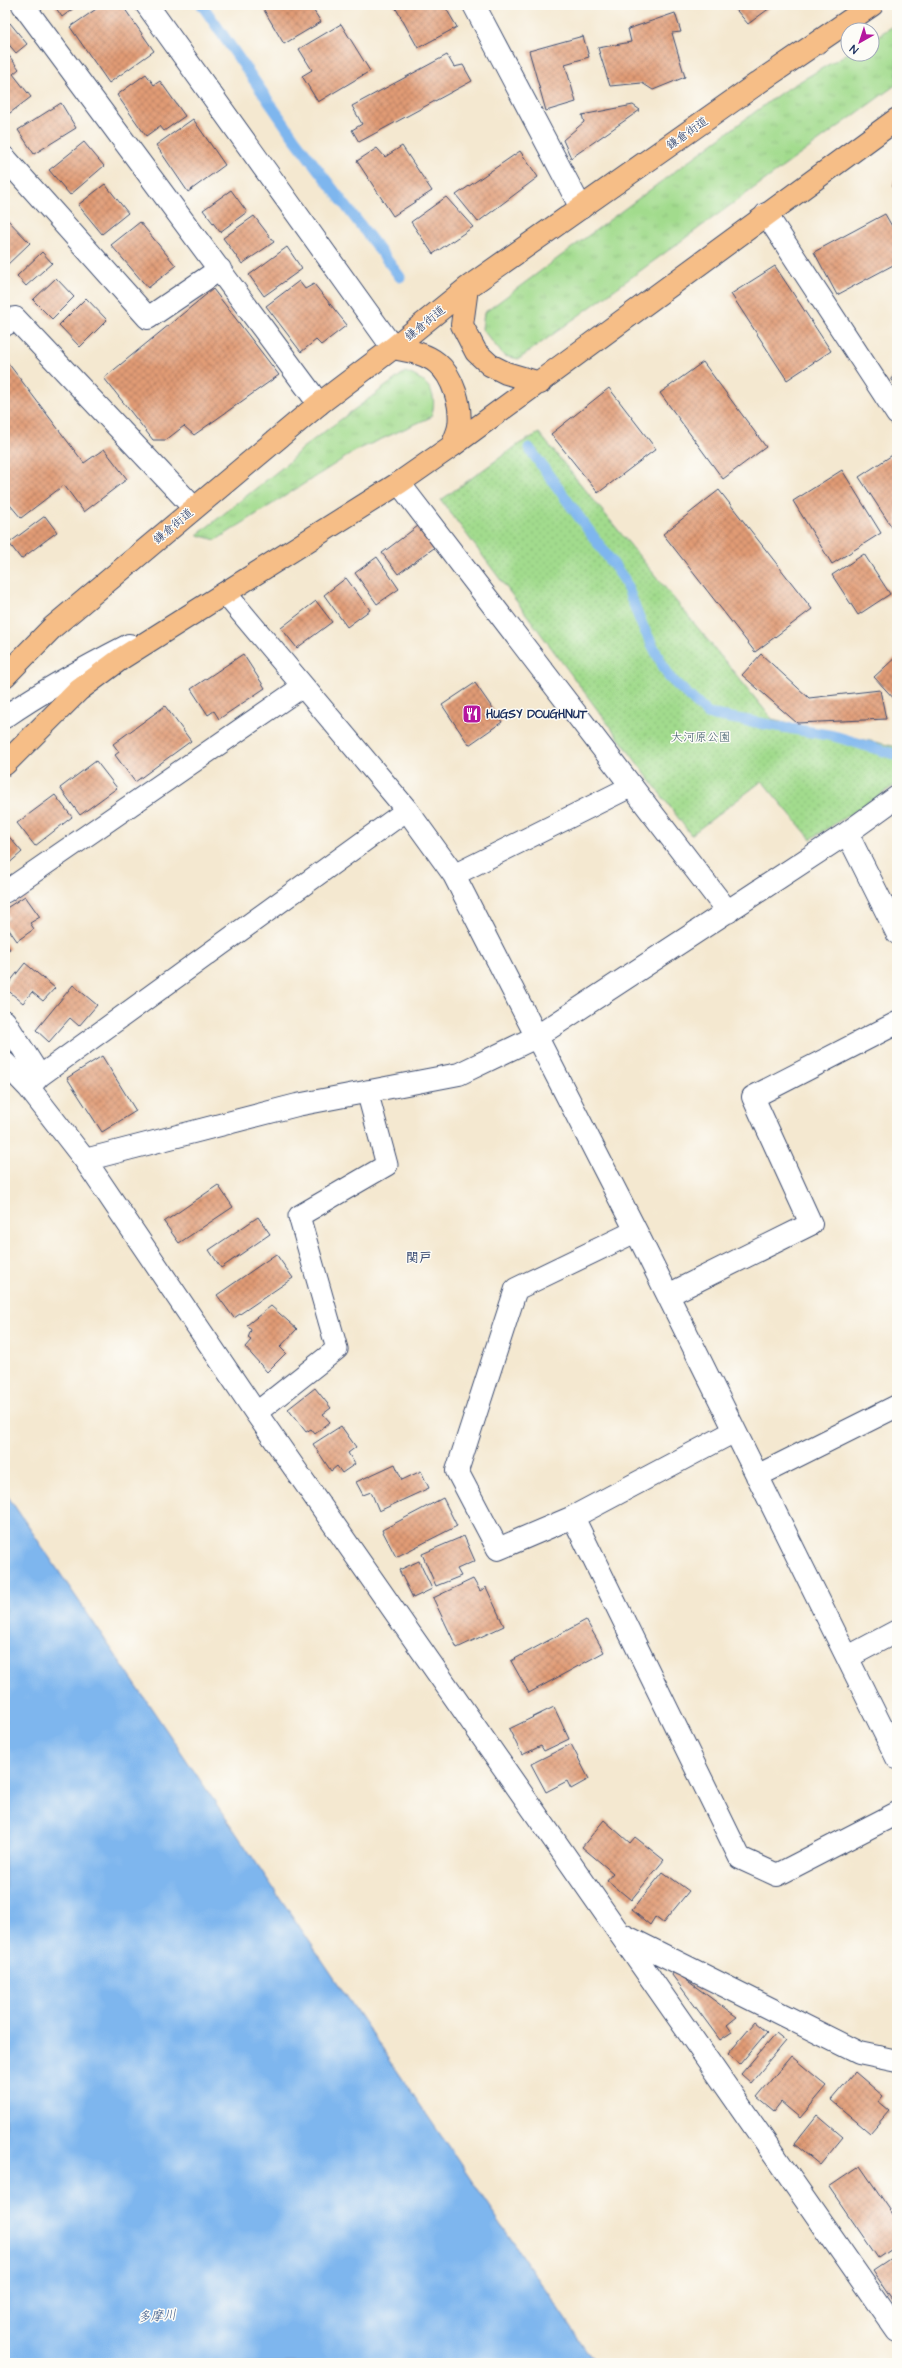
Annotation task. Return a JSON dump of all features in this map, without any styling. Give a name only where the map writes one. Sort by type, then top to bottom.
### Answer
[{"type":"main road","name":"鎌倉街道","points":[[5,676],[53,627],[194,508],[319,404],[393,348],[467,288],[765,78],[872,5]]},
{"type":"main road","points":[[5,764],[80,690],[122,658],[400,483],[540,383],[766,214],[897,119]]},
{"type":"main road","points":[[467,288],[462,325],[476,352],[490,365],[506,373],[540,383]]},
{"type":"main road","points":[[393,348],[422,355],[437,363],[449,377],[456,395],[459,414],[459,426],[452,446]]},
{"type":"main road","points":[[5,744],[56,702],[80,690]]},
{"type":"street","points":[[23,5],[319,404]]},
{"type":"street","points":[[147,5],[393,348]]},
{"type":"street","points":[[474,5],[581,208]]},
{"type":"street","points":[[5,158],[148,318],[220,269]]},
{"type":"street","points":[[766,214],[897,414]]},
{"type":"street","points":[[5,325],[15,318],[194,508]]},
{"type":"street","points":[[400,483],[728,912]]},
{"type":"street","points":[[225,593],[302,687],[407,810],[454,875],[636,1231],[897,1758]]},
{"type":"street","points":[[5,717],[43,691],[74,673],[186,618]]},
{"type":"street","points":[[85,1160],[297,1105],[459,1074],[536,1037],[847,833],[897,797]]},
{"type":"street","points":[[847,833],[897,933]]},
{"type":"street","points":[[668,1295],[811,1224],[753,1097],[897,1023]]},
{"type":"street","points":[[5,1062],[35,1082],[85,1160],[256,1413],[897,2331]]},
{"type":"street","points":[[636,1231],[516,1289],[457,1471],[498,1550],[573,1517],[735,1431]]},
{"type":"street","points":[[757,1476],[897,1406]]},
{"type":"street","points":[[573,1517],[740,1858],[777,1876],[897,1813]]},
{"type":"street","points":[[848,1657],[897,1631]]},
{"type":"street","points":[[618,1933],[859,2053],[897,2061]]},
{"type":"lane","points":[[5,892],[302,687]]},
{"type":"lane","points":[[454,875],[632,786]]},
{"type":"lane","points":[[5,1021],[35,1082],[407,810]]},
{"type":"lane","points":[[256,1413],[337,1349],[299,1216],[387,1165],[367,1091]]},
{"type":"green space","points":[[897,24],[897,84],[519,359],[504,356],[482,329],[484,313],[782,92],[840,58],[840,62],[880,62],[880,34]]},
{"type":"green space","points":[[405,372],[420,379],[430,388],[434,401],[431,417],[357,450],[216,540],[197,535],[288,463],[301,449]]},
{"type":"green space","name":"大河原公園","points":[[539,433],[772,719],[897,747],[897,784],[811,839],[762,781],[691,835],[441,500],[519,444]]},
{"type":"water","name":"多摩川","points":[[5,1492],[595,2363],[5,2363]]},
{"type":"building","points":[[54,5],[78,5],[62,17]]},
{"type":"building","points":[[102,5],[122,5],[154,51],[109,83],[70,27]]},
{"type":"building","points":[[261,5],[310,5],[321,22],[284,44]]},
{"type":"building","points":[[394,5],[444,5],[457,27],[418,48]]},
{"type":"building","points":[[732,5],[774,5],[748,24]]},
{"type":"building","points":[[675,13],[681,32],[672,33],[685,77],[653,90],[642,83],[610,86],[598,48],[631,42],[628,29]]},
{"type":"building","points":[[10,23],[27,44],[16,53],[5,40],[5,27]]},
{"type":"building","points":[[341,24],[370,71],[318,102],[302,76],[312,70],[299,49]]},
{"type":"building","points":[[583,36],[589,57],[565,64],[576,102],[546,111],[529,51]]},
{"type":"building","points":[[7,53],[19,69],[13,74],[31,97],[6,116],[5,55]]},
{"type":"building","points":[[447,55],[454,67],[463,65],[472,81],[359,142],[352,130],[362,124],[352,106]]},
{"type":"building","points":[[146,74],[154,85],[160,81],[185,116],[164,131],[160,126],[146,136],[117,95]]},
{"type":"building","points":[[61,103],[76,128],[34,154],[18,130]]},
{"type":"building","points":[[633,105],[640,110],[571,158],[563,140],[584,122],[582,115]]},
{"type":"building","points":[[193,119],[225,165],[188,192],[156,145]]},
{"type":"building","points":[[84,142],[104,166],[70,195],[49,170]]},
{"type":"building","points":[[402,146],[432,191],[393,216],[357,161],[377,148],[385,157]]},
{"type":"building","points":[[520,151],[538,177],[478,222],[456,195]]},
{"type":"building","points":[[897,177],[897,187],[893,187],[894,180]]},
{"type":"building","points":[[105,184],[128,213],[102,234],[78,205]]},
{"type":"building","points":[[231,190],[247,212],[220,232],[203,210]]},
{"type":"building","points":[[446,197],[473,227],[433,254],[411,222]]},
{"type":"building","points":[[885,214],[897,235],[897,263],[837,295],[814,252]]},
{"type":"building","points":[[254,216],[274,242],[242,264],[223,238]]},
{"type":"building","points":[[5,217],[30,243],[5,267]]},
{"type":"building","points":[[140,222],[176,266],[148,288],[111,245]]},
{"type":"building","points":[[287,247],[302,269],[264,296],[249,275]]},
{"type":"building","points":[[42,252],[52,263],[26,286],[17,276]]},
{"type":"building","points":[[775,266],[831,351],[787,380],[731,294]]},
{"type":"building","points":[[56,278],[74,297],[52,319],[33,300]]},
{"type":"building","points":[[299,281],[305,289],[314,284],[347,325],[321,345],[316,340],[301,352],[266,306]]},
{"type":"building","points":[[213,289],[279,375],[194,435],[184,426],[166,440],[153,440],[104,378]]},
{"type":"building","points":[[86,298],[107,320],[80,347],[59,325]]},
{"type":"building","points":[[5,359],[84,463],[104,449],[127,479],[84,512],[64,485],[21,518],[5,499]]},
{"type":"building","points":[[703,362],[766,447],[723,479],[660,393]]},
{"type":"building","points":[[897,374],[897,387],[891,378]]},
{"type":"building","points":[[609,388],[656,449],[598,493],[551,434]]},
{"type":"building","points":[[897,452],[897,527],[893,529],[859,477]]},
{"type":"building","points":[[842,470],[881,533],[832,564],[793,501]]},
{"type":"building","points":[[719,490],[812,609],[755,652],[663,534]]},
{"type":"building","points":[[45,516],[57,532],[21,559],[9,543]]},
{"type":"building","points":[[418,526],[434,548],[398,574],[382,553]]},
{"type":"building","points":[[864,554],[890,594],[858,615],[832,575]]},
{"type":"building","points":[[377,557],[399,589],[377,604],[355,573]]},
{"type":"building","points":[[346,578],[370,610],[347,627],[324,595]]},
{"type":"building","points":[[316,601],[332,622],[297,648],[281,628]]},
{"type":"building","points":[[243,654],[265,688],[219,719],[214,711],[208,715],[191,689]]},
{"type":"building","points":[[761,654],[809,698],[880,690],[886,719],[797,723],[742,675]]},
{"type":"building","points":[[897,656],[897,702],[874,677]]},
{"type":"building","name":"HUGSY DOUGHNUT","points":[[475,683],[502,722],[469,745],[442,705]]},
{"type":"building","points":[[165,706],[191,741],[135,782],[115,755],[119,752],[113,744]]},
{"type":"building","points":[[96,761],[117,788],[80,815],[60,788]]},
{"type":"building","points":[[55,795],[72,817],[35,846],[17,823]]},
{"type":"building","points":[[5,832],[22,852],[6,866],[5,864]]},
{"type":"building","points":[[25,896],[40,917],[30,923],[34,929],[17,941],[5,924],[5,921],[9,918],[5,909]]},
{"type":"building","points":[[5,942],[10,949],[5,952]]},
{"type":"building","points":[[25,963],[55,988],[43,1001],[32,992],[23,1003],[5,988]]},
{"type":"building","points":[[73,985],[97,1005],[79,1026],[70,1018],[49,1042],[36,1030]]},
{"type":"building","points":[[102,1056],[136,1111],[102,1132],[67,1078]]},
{"type":"building","points":[[218,1185],[233,1207],[179,1243],[164,1222]]},
{"type":"building","points":[[258,1217],[270,1234],[221,1268],[209,1250]]},
{"type":"building","points":[[276,1254],[293,1278],[234,1318],[217,1295]]},
{"type":"building","points":[[271,1306],[297,1329],[280,1347],[286,1353],[267,1372],[245,1347],[251,1340],[248,1338],[251,1330],[247,1325]]},
{"type":"building","points":[[315,1388],[331,1408],[323,1414],[330,1422],[315,1434],[311,1429],[306,1432],[288,1409]]},
{"type":"building","points":[[341,1426],[356,1447],[348,1453],[355,1464],[342,1473],[337,1466],[331,1471],[313,1444]]},
{"type":"building","points":[[395,1464],[402,1480],[421,1471],[429,1488],[379,1511],[371,1492],[363,1495],[356,1482]]},
{"type":"building","points":[[443,1498],[457,1526],[396,1557],[382,1530]]},
{"type":"building","points":[[464,1536],[475,1561],[457,1569],[461,1576],[436,1586],[422,1554]]},
{"type":"building","points":[[419,1561],[432,1589],[413,1598],[399,1570]]},
{"type":"building","points":[[473,1579],[480,1591],[486,1587],[504,1626],[457,1648],[433,1598]]},
{"type":"building","points":[[586,1620],[604,1652],[529,1693],[511,1661]]},
{"type":"building","points":[[554,1707],[569,1739],[544,1751],[541,1746],[522,1755],[509,1729]]},
{"type":"building","points":[[571,1744],[589,1779],[571,1789],[567,1781],[546,1792],[531,1764]]},
{"type":"building","points":[[604,1820],[630,1843],[635,1837],[664,1860],[631,1900],[607,1880],[613,1873],[582,1847]]},
{"type":"building","points":[[663,1872],[689,1891],[663,1923],[655,1917],[650,1925],[632,1910]]},
{"type":"building","points":[[674,1971],[737,2017],[727,2025],[732,2032],[720,2040],[672,1975]]},
{"type":"building","points":[[755,2022],[767,2032],[740,2064],[728,2054]]},
{"type":"building","points":[[776,2033],[786,2041],[751,2083],[741,2074]]},
{"type":"building","points":[[791,2056],[827,2086],[800,2118],[781,2102],[774,2111],[757,2097]]},
{"type":"building","points":[[855,2072],[883,2096],[878,2102],[889,2111],[870,2133],[831,2100]]},
{"type":"building","points":[[817,2115],[843,2137],[820,2165],[794,2144]]},
{"type":"building","points":[[860,2166],[897,2220],[897,2245],[878,2258],[829,2187]]},
{"type":"building","points":[[897,2255],[897,2296],[892,2299],[873,2271]]},
{"type":"waterway","points":[[202,5],[294,138],[400,277]]},
{"type":"waterway","points":[[529,448],[624,579],[642,625],[669,677],[708,714],[834,736],[897,755]]},
{"type":"place","name":"HUGSY DOUGHNUT","points":[[472,714]]},
{"type":"district","name":"関戸","points":[[419,1257]]}]
